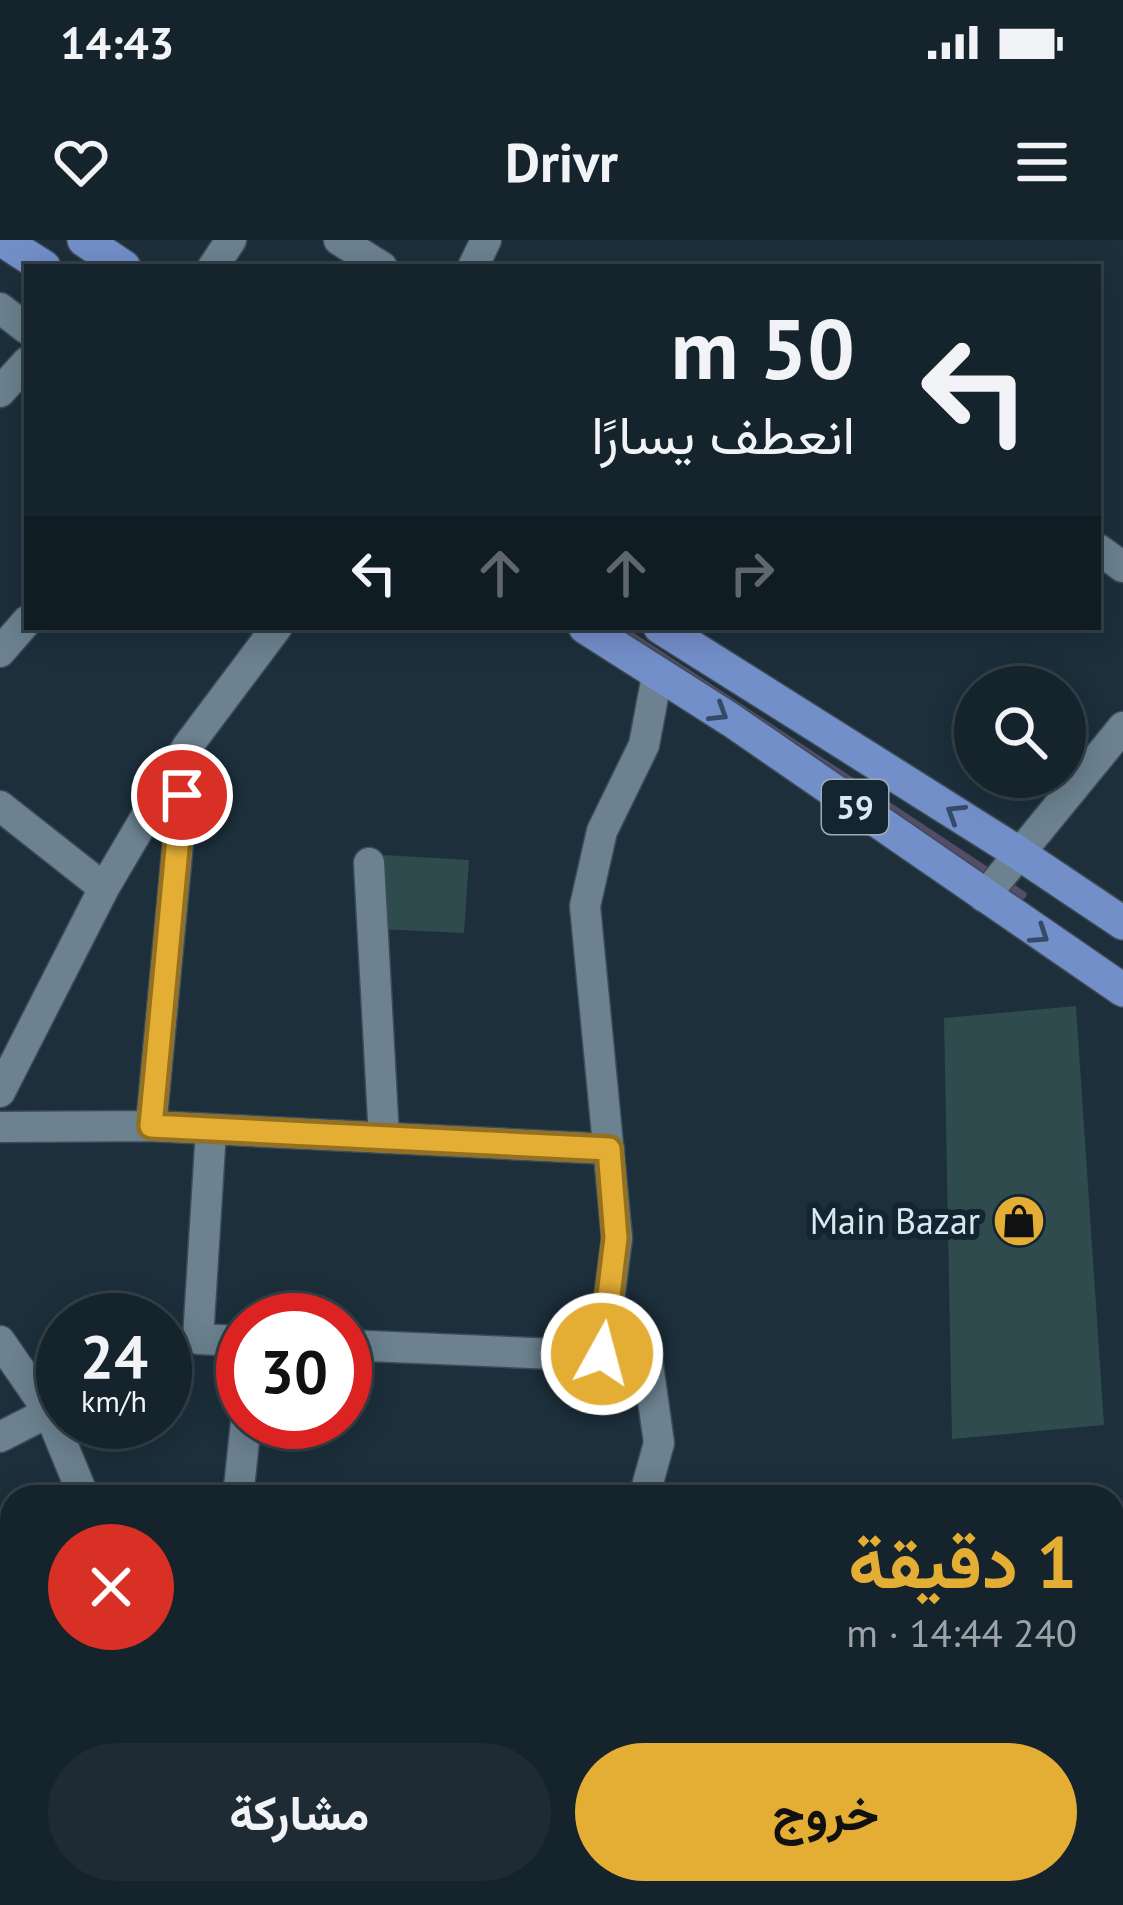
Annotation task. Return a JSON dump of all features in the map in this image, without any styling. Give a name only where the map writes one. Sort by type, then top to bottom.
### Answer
[{"type":"main road","points":[[2,240],[39,264]]},
{"type":"main road","points":[[84,240],[120,264]]},
{"type":"main road","name":"59","points":[[590,630],[731,720],[1123,989]]},
{"type":"main road","name":"59","points":[[665,630],[1123,923]]},
{"type":"street","points":[[339,240],[377,264]]},
{"type":"street","points":[[0,308],[24,327]]},
{"type":"street","points":[[0,392],[24,365]]},
{"type":"street","points":[[0,652],[24,625]]},
{"type":"street","points":[[0,1092],[104,889],[187,747],[275,630]]},
{"type":"street","points":[[602,1354],[616,1238],[585,906],[602,831],[644,745],[657,676]]},
{"type":"street","points":[[984,897],[1123,727]]},
{"type":"street","points":[[151,1126],[187,747]]},
{"type":"street","points":[[0,806],[104,889]]},
{"type":"street","points":[[369,863],[383,1138]]},
{"type":"street","points":[[4,1132],[151,1126],[609,1149]]},
{"type":"street","points":[[211,1130],[198,1339],[216,1340]]},
{"type":"street","points":[[0,1341],[36,1393]]},
{"type":"street","points":[[372,1346],[647,1358],[659,1442],[647,1485]]},
{"type":"street","points":[[0,1437],[36,1419]]},
{"type":"street","points":[[64,1449],[79,1485]]},
{"type":"street","points":[[239,1485],[243,1449]]},
{"type":"shaded area","points":[[609,630],[630,630],[1027,893],[1021,901]]},
{"type":"building","points":[[384,855],[469,860],[464,933],[379,929]]},
{"type":"building","name":"Main Bazar","points":[[1076,1006],[1104,1425],[952,1439],[944,1018]]},
{"type":"place","name":"Main Bazar","points":[[1019,1221]]},
{"type":"route","points":[[182,795],[151,1126],[609,1149],[616,1238],[602,1354]]}]
